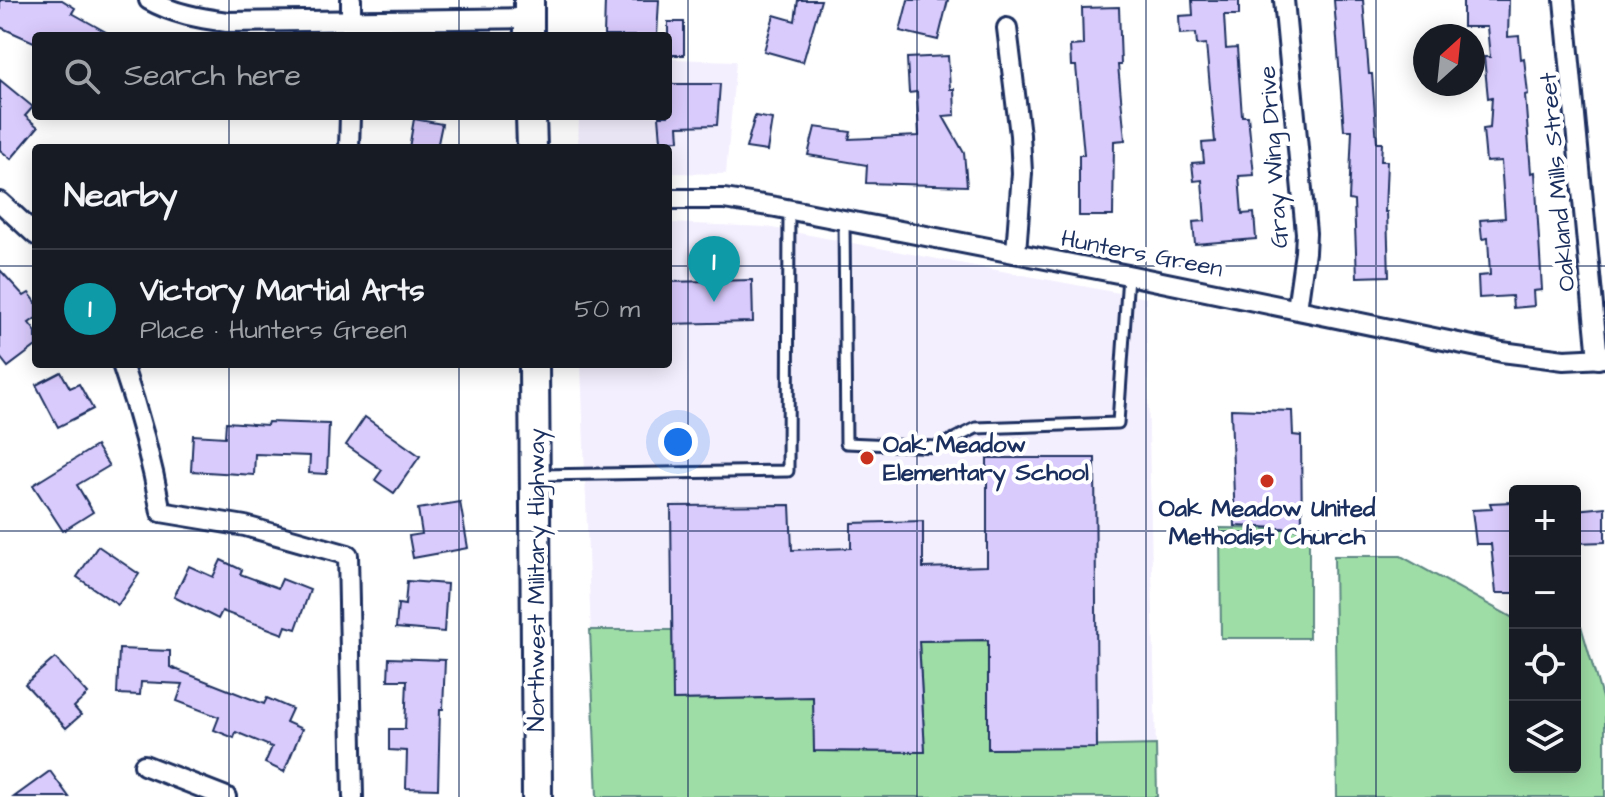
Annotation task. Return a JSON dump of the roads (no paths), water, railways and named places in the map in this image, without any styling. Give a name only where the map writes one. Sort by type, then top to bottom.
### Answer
[{"type":"main road","points":[[531,120],[532,144]]},
{"type":"main road","name":"Northwest Military Highway","points":[[534,368],[537,797]]},
{"type":"street","points":[[149,0],[173,11],[227,22],[351,28],[529,18]]},
{"type":"street","points":[[351,0],[351,28]]},
{"type":"street","name":"Gray Wing Drive","points":[[1284,0],[1306,233],[1297,309]]},
{"type":"street","name":"Oakland Mills Street","points":[[1564,0],[1601,358]]},
{"type":"street","points":[[1007,28],[1022,173],[1016,252]]},
{"type":"street","points":[[349,144],[350,120]]},
{"type":"street","name":"Hunters Green","points":[[672,199],[724,199],[789,209],[1016,252],[1502,352],[1564,360],[1601,358]]},
{"type":"street","points":[[0,202],[32,231]]},
{"type":"street","points":[[123,368],[150,455],[161,512],[245,526],[348,555],[353,797]]},
{"type":"street","points":[[144,765],[226,797]]},
{"type":"lane","points":[[535,475],[788,471],[789,209]]},
{"type":"lane","points":[[844,220],[846,443],[938,447],[976,428],[1118,423],[1128,275]]},
{"type":"place","name":"Victory Martial Arts","points":[[714,302]]},
{"type":"place","name":"Oak Meadow Elementary School","points":[[867,458]]},
{"type":"place","name":"Oak Meadow United Methodist Church","points":[[1267,481]]}]
